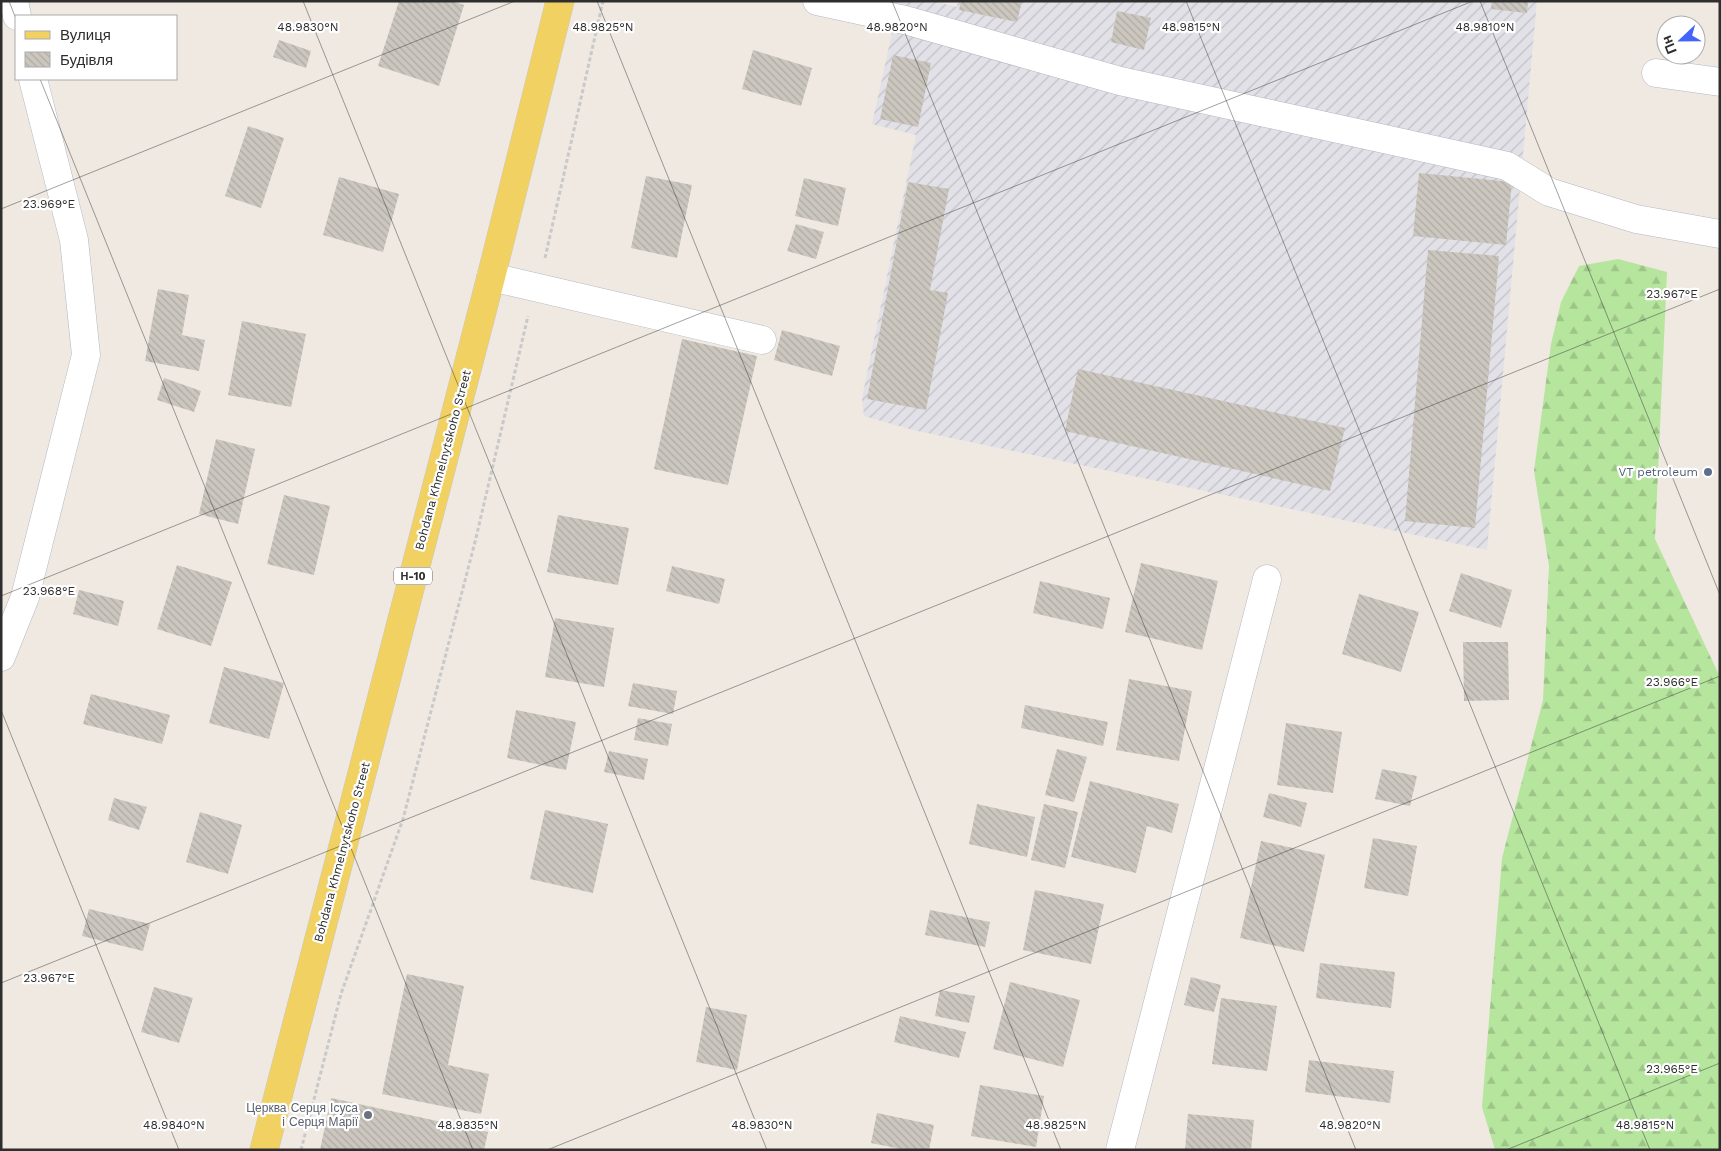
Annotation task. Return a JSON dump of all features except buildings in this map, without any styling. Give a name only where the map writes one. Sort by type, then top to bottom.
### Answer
[{"type":"main road","name":"Bohdana Khmelnytskoho Street","points":[[264,1150],[491,277],[560,1]]},
{"type":"street","points":[[14,1],[17,15]]},
{"type":"street","points":[[817,1],[905,20],[1120,81],[1507,166],[1549,192],[1636,219],[1720,234]]},
{"type":"street","points":[[1656,73],[1720,82]]},
{"type":"street","points":[[1,657],[25,597],[86,355],[74,240],[33,80]]},
{"type":"street","points":[[491,277],[762,340]]},
{"type":"street","points":[[1120,1150],[1267,579]]},
{"type":"path","points":[[301,1150],[341,994],[402,819],[475,542],[527,320],[538,288],[603,1]]},
{"type":"shaded area","points":[[899,1],[932,1],[957,7],[958,1],[1537,1],[1487,550],[913,430],[864,416],[862,398],[916,135],[872,124]]},
{"type":"green space","points":[[1618,259],[1667,272],[1655,539],[1720,677],[1720,1150],[1495,1150],[1482,1107],[1502,858],[1543,700],[1549,566],[1534,471],[1551,344],[1561,302],[1579,266]]},
{"type":"place","name":"VT petroleum","points":[[1708,472]]},
{"type":"place","name":"Церква Серця Ісуса і Серця Марії","points":[[368,1115]]}]
